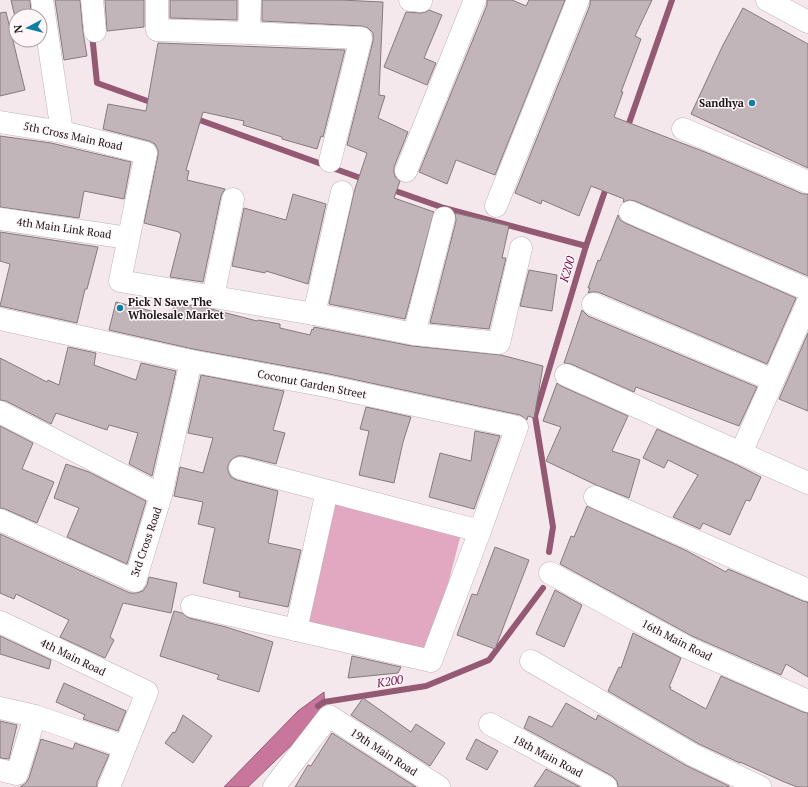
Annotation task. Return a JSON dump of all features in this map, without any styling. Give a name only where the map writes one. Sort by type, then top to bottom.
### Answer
[{"type":"street","points":[[42,0],[62,132]]},
{"type":"street","points":[[92,0],[95,31]]},
{"type":"street","points":[[157,0],[157,30],[361,38],[330,161]]},
{"type":"street","points":[[249,33],[250,0]]},
{"type":"street","points":[[406,172],[475,0]]},
{"type":"street","points":[[496,206],[578,0]]},
{"type":"street","points":[[767,0],[808,22]]},
{"type":"street","name":"5th Cross Main Road","points":[[0,122],[62,132],[146,152],[128,238]]},
{"type":"street","points":[[683,129],[808,182]]},
{"type":"street","points":[[314,314],[342,192]]},
{"type":"street","points":[[213,296],[233,199]]},
{"type":"street","points":[[630,212],[808,290]]},
{"type":"street","points":[[414,334],[444,218]]},
{"type":"street","name":"4th Main Link Road","points":[[0,219],[128,238]]},
{"type":"street","points":[[128,238],[120,281],[314,314],[414,334],[499,343],[521,248]]},
{"type":"street","points":[[741,453],[808,302]]},
{"type":"street","points":[[593,304],[773,380]]},
{"type":"street","name":"Coconut Garden Street","points":[[0,319],[191,361],[326,386],[517,427],[431,661],[296,630]]},
{"type":"street","name":"3rd Cross Road","points":[[0,520],[135,581],[161,495],[191,361]]},
{"type":"street","points":[[566,375],[808,483]]},
{"type":"street","points":[[0,412],[161,495]]},
{"type":"street","points":[[240,468],[480,531]]},
{"type":"street","points":[[192,606],[296,630],[327,491]]},
{"type":"street","points":[[595,497],[808,590]]},
{"type":"street","name":"16th Main Road","points":[[550,572],[686,647],[808,701]]},
{"type":"street","name":"4th Main Road","points":[[0,622],[146,692],[125,746]]},
{"type":"street","points":[[531,661],[693,755],[760,787]]},
{"type":"street","points":[[0,708],[35,716],[125,746],[109,787]]},
{"type":"street","points":[[0,770],[16,774],[35,716]]},
{"type":"street","name":"19th Main Road","points":[[276,786],[329,716],[439,787]]},
{"type":"street","name":"18th Main Road","points":[[490,724],[606,787]]},
{"type":"shaded area","points":[[334,500],[461,534],[429,657],[302,624]]},
{"type":"shaded area","points":[[324,692],[325,713],[248,787],[224,787],[298,711]]},
{"type":"building","points":[[11,0],[30,0],[31,8],[13,8]]},
{"type":"building","points":[[55,0],[80,0],[87,56],[64,60]]},
{"type":"building","points":[[105,0],[144,0],[144,27],[107,31]]},
{"type":"building","points":[[170,0],[237,0],[237,20],[170,18]]},
{"type":"building","points":[[262,0],[340,0],[383,2],[379,95],[385,96],[378,118],[408,132],[394,167],[396,178],[400,181],[394,198],[434,212],[405,319],[329,304],[354,192],[367,153],[347,145],[373,41],[373,33],[368,28],[362,26],[262,21]]},
{"type":"building","points":[[487,0],[512,0],[526,6],[529,0],[565,0],[495,175],[456,160],[447,184],[419,172],[487,5]]},
{"type":"building","points":[[590,0],[652,0],[635,36],[641,39],[621,92],[623,92],[614,117],[705,152],[803,194],[808,194],[808,276],[635,201],[629,200],[623,202],[624,199],[591,186],[579,216],[542,200],[541,204],[515,193],[590,5]]},
{"type":"building","name":"Sandhya","points":[[743,8],[808,44],[808,168],[691,114],[723,45]]},
{"type":"building","points":[[429,10],[442,15],[424,58],[436,63],[427,85],[384,67],[406,12],[420,13]]},
{"type":"building","points":[[6,12],[8,20],[8,48],[15,48],[25,90],[0,96],[0,13]]},
{"type":"building","points":[[158,43],[345,50],[323,137],[321,136],[317,149],[282,139],[282,137],[243,125],[244,121],[203,112],[186,170],[189,171],[187,180],[225,189],[221,196],[203,282],[170,277],[181,234],[179,232],[144,223],[158,155],[158,150],[155,144],[149,141],[103,129],[108,104],[146,111]]},
{"type":"building","points":[[0,136],[51,143],[131,162],[124,199],[84,191],[79,218],[0,207]]},
{"type":"building","points":[[293,194],[326,204],[308,284],[266,271],[265,273],[232,266],[244,208],[286,220]]},
{"type":"building","points":[[455,213],[509,226],[502,258],[506,258],[489,329],[430,323],[456,221]]},
{"type":"building","points":[[618,215],[620,220],[625,223],[796,298],[767,364],[598,292],[588,293],[590,288],[588,288],[598,260],[600,261]]},
{"type":"building","points":[[0,232],[98,247],[87,289],[85,289],[77,323],[0,306],[10,264],[0,261]]},
{"type":"building","points":[[529,270],[557,275],[552,311],[520,306]]},
{"type":"building","points":[[116,302],[171,316],[175,303],[207,308],[257,321],[280,324],[280,328],[310,335],[314,327],[412,346],[501,355],[543,366],[534,418],[528,416],[527,420],[520,415],[329,374],[193,349],[109,330]]},
{"type":"building","points":[[582,310],[588,316],[757,387],[739,426],[636,387],[634,392],[571,364],[564,363]]},
{"type":"building","points":[[808,333],[808,411],[779,399]]},
{"type":"building","points":[[68,347],[96,353],[94,365],[136,380],[141,363],[176,371],[152,476],[129,464],[138,433],[109,425],[107,430],[56,413],[51,424],[6,401],[0,400],[0,358],[47,382],[48,380],[59,385]]},
{"type":"building","points":[[201,375],[284,391],[273,430],[285,433],[276,464],[243,456],[237,456],[231,460],[228,465],[228,471],[231,477],[237,480],[278,491],[268,543],[301,550],[288,607],[239,597],[240,592],[203,583],[215,528],[198,524],[203,502],[174,496],[180,467],[203,473],[213,438],[188,433]]},
{"type":"building","points":[[557,383],[628,416],[612,451],[640,460],[629,498],[596,485],[546,461],[561,427],[543,421]]},
{"type":"building","points":[[366,407],[411,417],[403,442],[394,483],[359,475],[369,431],[360,429]]},
{"type":"building","points":[[0,426],[33,443],[22,469],[54,482],[37,523],[0,508]]},
{"type":"building","points":[[657,429],[761,477],[750,501],[746,500],[730,535],[703,523],[700,529],[673,517],[698,475],[668,460],[664,468],[643,458]]},
{"type":"building","points":[[475,431],[500,436],[474,509],[429,497],[440,453],[471,461]]},
{"type":"building","points":[[66,464],[89,472],[146,501],[127,564],[67,537],[79,508],[54,498]]},
{"type":"building","points":[[587,506],[687,551],[726,572],[728,569],[808,602],[808,677],[786,664],[781,675],[692,636],[560,564],[571,536],[574,537]]},
{"type":"building","points":[[0,534],[130,593],[143,591],[147,585],[149,577],[177,583],[171,613],[123,603],[110,637],[114,640],[105,658],[60,637],[69,620],[16,594],[14,599],[0,593]]},
{"type":"building","points":[[495,547],[529,560],[495,649],[457,635],[472,594],[477,595]]},
{"type":"building","points":[[555,590],[582,605],[564,647],[536,634]]},
{"type":"building","points":[[174,611],[182,613],[189,618],[226,627],[273,642],[259,692],[217,679],[219,675],[160,656]]},
{"type":"building","points":[[633,633],[681,658],[669,687],[671,687],[670,689],[706,709],[721,676],[808,713],[808,787],[797,787],[699,744],[608,691],[619,667],[621,668]]},
{"type":"building","points":[[0,636],[51,660],[49,669],[0,654]]},
{"type":"building","points":[[352,656],[401,667],[398,673],[348,678]]},
{"type":"building","points":[[64,683],[126,711],[118,731],[83,719],[85,715],[56,702]]},
{"type":"building","points":[[363,698],[411,732],[416,724],[445,743],[430,766],[351,715]]},
{"type":"building","points":[[566,703],[596,720],[598,715],[687,766],[729,787],[618,787],[617,781],[612,776],[524,728],[529,716],[552,727]]},
{"type":"building","points":[[183,715],[212,736],[193,763],[165,743],[173,732],[175,733]]},
{"type":"building","points":[[0,721],[17,725],[9,759],[0,758]]},
{"type":"building","points":[[332,733],[416,787],[295,787],[308,765],[311,766]]},
{"type":"building","points":[[41,739],[73,749],[75,743],[109,755],[97,782],[97,787],[20,787],[26,783],[29,778]]},
{"type":"building","points":[[476,739],[498,751],[487,770],[466,759]]},
{"type":"building","points":[[546,769],[580,787],[534,787]]},
{"type":"waterway","name":"K200","points":[[627,129],[672,0]]},
{"type":"waterway","points":[[92,34],[97,83],[156,104]]},
{"type":"waterway","points":[[194,118],[366,180]]},
{"type":"waterway","name":"K200","points":[[549,552],[553,527],[535,416],[586,246],[607,185]]},
{"type":"waterway","points":[[390,189],[444,208],[586,246]]},
{"type":"waterway","name":"K200","points":[[318,706],[324,702],[426,686],[489,660],[543,588]]},
{"type":"place","name":"Sandhya","points":[[752,103]]},
{"type":"place","name":"Pick N Save The Wholesale Market","points":[[120,308]]}]
